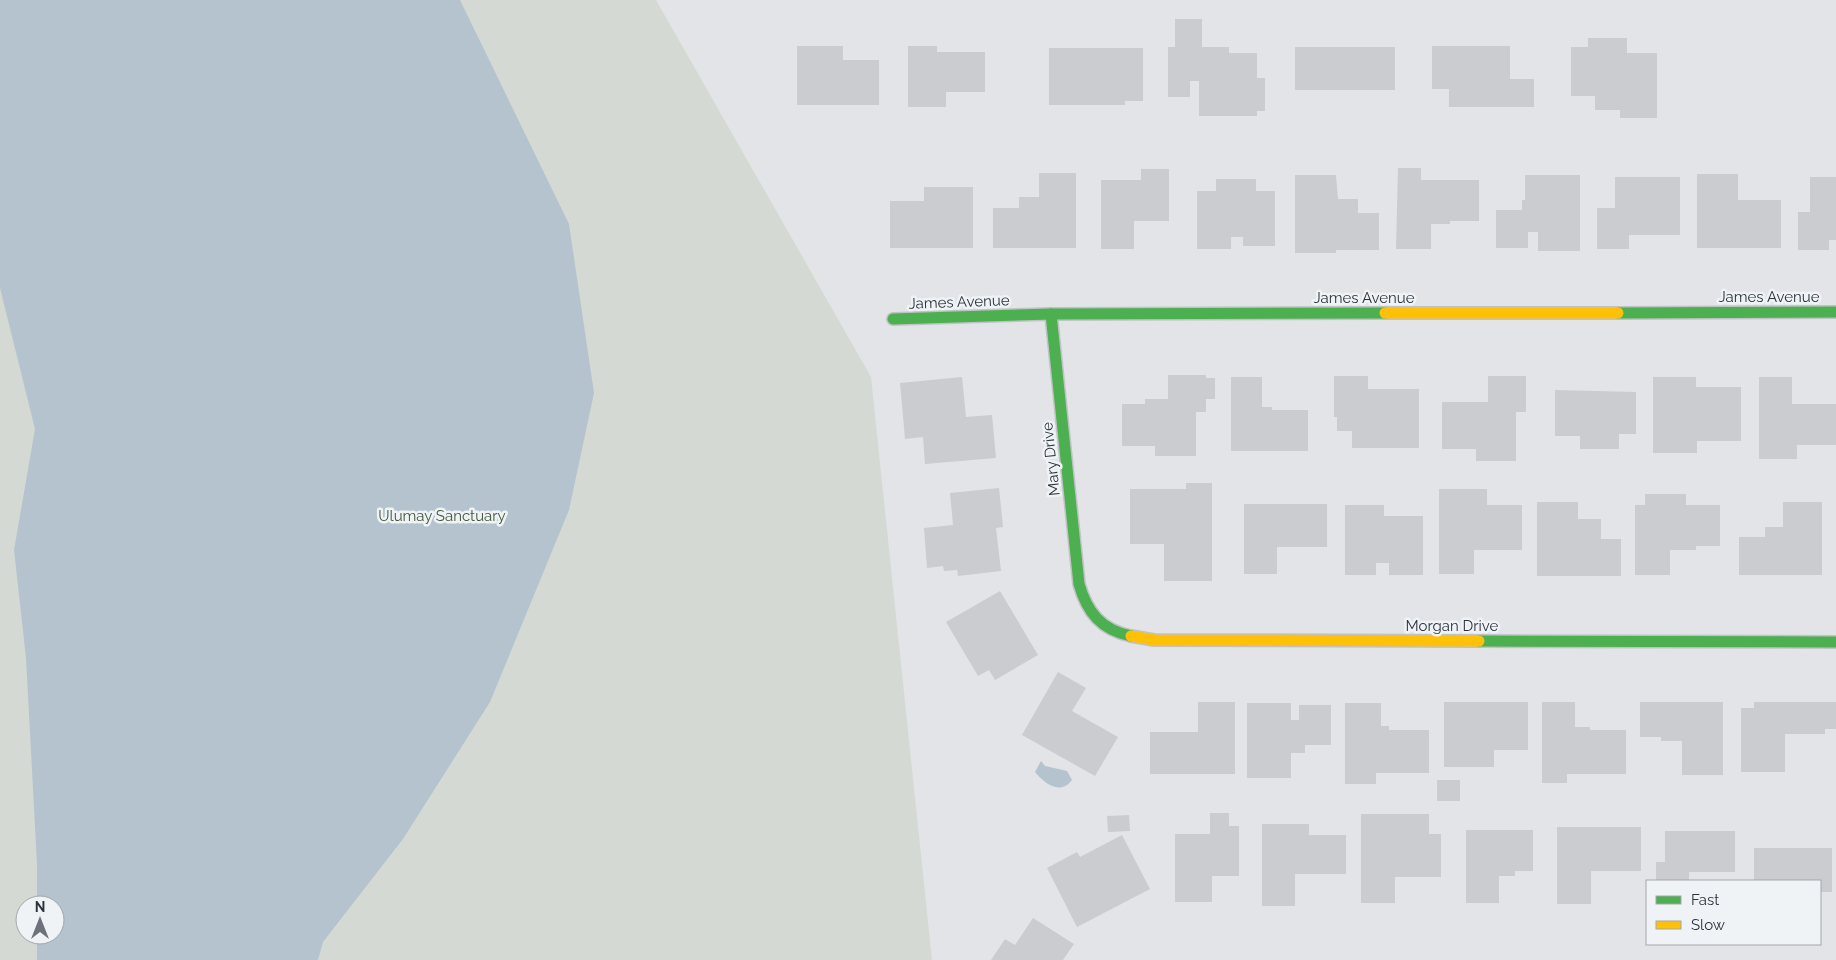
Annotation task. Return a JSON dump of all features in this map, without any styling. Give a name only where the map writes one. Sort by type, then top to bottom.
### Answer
[{"type":"street","name":"James Avenue","points":[[893,318],[1050,314],[1836,312]]},
{"type":"street","name":"Mary Drive","points":[[1050,314],[1082,601]]},
{"type":"street","name":"Morgan Drive","points":[[1082,601],[1089,613],[1113,631],[1132,638],[1154,640],[1836,642]]},
{"type":"green space","name":"Ulumay Sanctuary","points":[[0,0],[656,0],[871,377],[932,960],[0,960]]},
{"type":"shaded area","points":[[0,0],[460,0],[569,224],[594,393],[569,510],[490,702],[403,839],[323,942],[318,960],[37,960],[37,945],[65,945],[65,895],[37,895],[26,658],[14,550],[35,429],[0,288]]},
{"type":"shaded area","points":[[1041,761],[1045,766],[1067,771],[1072,780],[1062,787],[1047,784],[1035,772]]},
{"type":"building","points":[[1175,19],[1202,19],[1202,47],[1229,47],[1229,53],[1257,53],[1257,78],[1265,78],[1265,111],[1257,111],[1257,116],[1199,116],[1199,81],[1190,81],[1190,97],[1168,97],[1168,47],[1175,47]]},
{"type":"building","points":[[1588,38],[1627,38],[1627,53],[1657,53],[1657,118],[1620,118],[1620,110],[1595,110],[1595,96],[1571,96],[1571,47],[1588,47]]},
{"type":"building","points":[[797,46],[843,46],[843,60],[879,60],[879,105],[797,105]]},
{"type":"building","points":[[908,46],[937,46],[937,52],[985,52],[985,92],[946,92],[946,107],[908,107]]},
{"type":"building","points":[[1432,46],[1510,46],[1510,79],[1534,79],[1534,107],[1449,107],[1449,89],[1432,89]]},
{"type":"building","points":[[1295,47],[1395,47],[1395,90],[1295,90]]},
{"type":"building","points":[[1049,48],[1143,48],[1143,101],[1125,101],[1125,105],[1049,105]]},
{"type":"building","points":[[1398,168],[1421,168],[1421,180],[1479,180],[1479,221],[1450,221],[1450,224],[1431,224],[1431,249],[1396,249]]},
{"type":"building","points":[[1141,169],[1169,169],[1169,221],[1134,221],[1134,249],[1101,249],[1101,180],[1141,180]]},
{"type":"building","points":[[1039,173],[1076,173],[1076,248],[993,248],[993,208],[1019,208],[1019,197],[1039,197]]},
{"type":"building","points":[[1697,174],[1738,174],[1738,200],[1781,200],[1781,248],[1697,248]]},
{"type":"building","points":[[1295,175],[1336,175],[1338,199],[1358,199],[1358,213],[1379,213],[1379,250],[1336,250],[1336,253],[1295,253]]},
{"type":"building","points":[[1525,175],[1580,175],[1580,251],[1538,251],[1538,232],[1528,232],[1528,248],[1496,248],[1496,210],[1522,210],[1522,200],[1525,200]]},
{"type":"building","points":[[1615,177],[1680,177],[1680,235],[1629,235],[1629,249],[1597,249],[1597,208],[1615,208]]},
{"type":"building","points":[[1810,177],[1836,177],[1836,240],[1829,240],[1829,250],[1798,250],[1798,212],[1810,212]]},
{"type":"building","points":[[1216,179],[1256,179],[1256,191],[1275,191],[1275,246],[1243,246],[1243,237],[1231,237],[1231,249],[1197,249],[1197,191],[1216,191]]},
{"type":"building","points":[[924,187],[973,187],[973,248],[890,248],[890,201],[924,201]]},
{"type":"building","points":[[1168,375],[1206,375],[1206,378],[1215,378],[1215,399],[1206,399],[1206,412],[1196,412],[1196,456],[1155,456],[1155,446],[1122,446],[1122,404],[1145,404],[1145,399],[1168,399]]},
{"type":"building","points":[[1334,376],[1368,376],[1368,389],[1419,389],[1419,448],[1352,448],[1352,431],[1337,431],[1337,417],[1334,417]]},
{"type":"building","points":[[1488,376],[1526,376],[1526,412],[1516,412],[1516,461],[1476,461],[1476,449],[1442,449],[1442,402],[1488,402]]},
{"type":"building","points":[[962,377],[966,417],[992,415],[996,458],[925,464],[923,437],[905,439],[900,383]]},
{"type":"building","points":[[1231,377],[1262,377],[1262,407],[1272,407],[1272,410],[1308,410],[1308,451],[1231,451]]},
{"type":"building","points":[[1653,377],[1696,377],[1696,387],[1741,387],[1741,441],[1697,441],[1697,453],[1653,453]]},
{"type":"building","points":[[1759,377],[1792,377],[1792,404],[1836,404],[1836,445],[1797,445],[1797,459],[1759,459]]},
{"type":"building","points":[[1555,390],[1636,392],[1636,434],[1619,434],[1619,449],[1580,449],[1580,436],[1555,436]]},
{"type":"building","points":[[1186,483],[1212,483],[1212,581],[1164,581],[1164,544],[1130,544],[1130,489],[1186,489]]},
{"type":"building","points":[[999,488],[1003,527],[996,528],[1001,571],[958,576],[957,570],[944,571],[943,566],[927,568],[924,528],[953,525],[950,493]]},
{"type":"building","points":[[1439,489],[1487,489],[1487,505],[1522,505],[1522,550],[1474,550],[1474,574],[1439,574]]},
{"type":"building","points":[[1645,494],[1686,494],[1686,505],[1720,505],[1720,546],[1696,546],[1696,550],[1670,550],[1670,575],[1635,575],[1635,505],[1645,505]]},
{"type":"building","points":[[1537,502],[1578,502],[1578,519],[1601,519],[1601,539],[1621,539],[1621,576],[1537,576]]},
{"type":"building","points":[[1783,502],[1822,502],[1822,575],[1739,575],[1739,537],[1765,537],[1765,527],[1783,527]]},
{"type":"building","points":[[1244,504],[1327,504],[1327,547],[1277,547],[1277,574],[1244,574]]},
{"type":"building","points":[[1345,505],[1384,505],[1384,516],[1423,516],[1423,575],[1389,575],[1389,563],[1376,563],[1376,575],[1345,575]]},
{"type":"building","points":[[1000,591],[1038,655],[995,680],[989,670],[978,676],[946,622]]},
{"type":"building","points":[[1058,672],[1086,688],[1072,711],[1118,737],[1095,776],[1022,735]]},
{"type":"building","points":[[1198,702],[1235,702],[1235,774],[1150,774],[1150,732],[1198,732]]},
{"type":"building","points":[[1444,702],[1528,702],[1528,750],[1494,750],[1494,767],[1444,767]]},
{"type":"building","points":[[1542,702],[1575,702],[1575,727],[1590,727],[1590,730],[1626,730],[1626,774],[1567,774],[1567,783],[1542,783]]},
{"type":"building","points":[[1640,702],[1723,702],[1723,775],[1682,775],[1682,741],[1661,741],[1661,737],[1640,737]]},
{"type":"building","points":[[1754,702],[1836,702],[1836,729],[1825,729],[1825,734],[1785,734],[1785,772],[1741,772],[1741,708],[1754,708]]},
{"type":"building","points":[[1247,703],[1291,703],[1291,720],[1299,720],[1299,705],[1331,705],[1331,745],[1305,745],[1305,753],[1291,753],[1291,778],[1247,778]]},
{"type":"building","points":[[1345,703],[1381,703],[1381,726],[1389,726],[1389,730],[1429,730],[1429,773],[1376,773],[1376,784],[1345,784]]},
{"type":"building","points":[[1437,780],[1460,780],[1460,801],[1437,801]]},
{"type":"building","points":[[1210,813],[1229,813],[1229,826],[1239,826],[1239,876],[1212,876],[1212,902],[1175,902],[1175,834],[1210,834]]},
{"type":"building","points":[[1361,814],[1429,814],[1429,834],[1441,834],[1441,877],[1395,877],[1395,903],[1361,903]]},
{"type":"building","points":[[1129,815],[1130,831],[1108,832],[1107,816]]},
{"type":"building","points":[[1262,824],[1309,824],[1309,835],[1346,835],[1346,874],[1295,874],[1295,906],[1262,906]]},
{"type":"building","points":[[1557,827],[1641,827],[1641,871],[1591,871],[1591,904],[1557,904]]},
{"type":"building","points":[[1466,830],[1533,830],[1533,871],[1515,871],[1515,876],[1499,876],[1499,903],[1466,903]]},
{"type":"building","points":[[1665,831],[1735,831],[1735,872],[1689,872],[1689,880],[1656,880],[1656,862],[1665,862]]},
{"type":"building","points":[[1122,835],[1150,889],[1077,927],[1047,868],[1077,852],[1080,857]]},
{"type":"building","points":[[1754,848],[1832,848],[1832,892],[1821,892],[1821,880],[1754,880]]},
{"type":"building","points":[[1033,918],[1074,944],[1063,960],[991,960],[1005,939],[1015,945]]},
{"type":"traffic: fast","points":[[1618,313],[1836,312]]},
{"type":"traffic: fast","points":[[893,319],[1051,314],[1385,313]]},
{"type":"traffic: fast","points":[[1051,314],[1079,584],[1086,603],[1097,618],[1111,629],[1131,636]]},
{"type":"traffic: fast","points":[[1479,641],[1836,642]]},
{"type":"traffic: slow","points":[[1385,313],[1618,313]]},
{"type":"traffic: slow","points":[[1131,636],[1154,640],[1479,641]]}]
